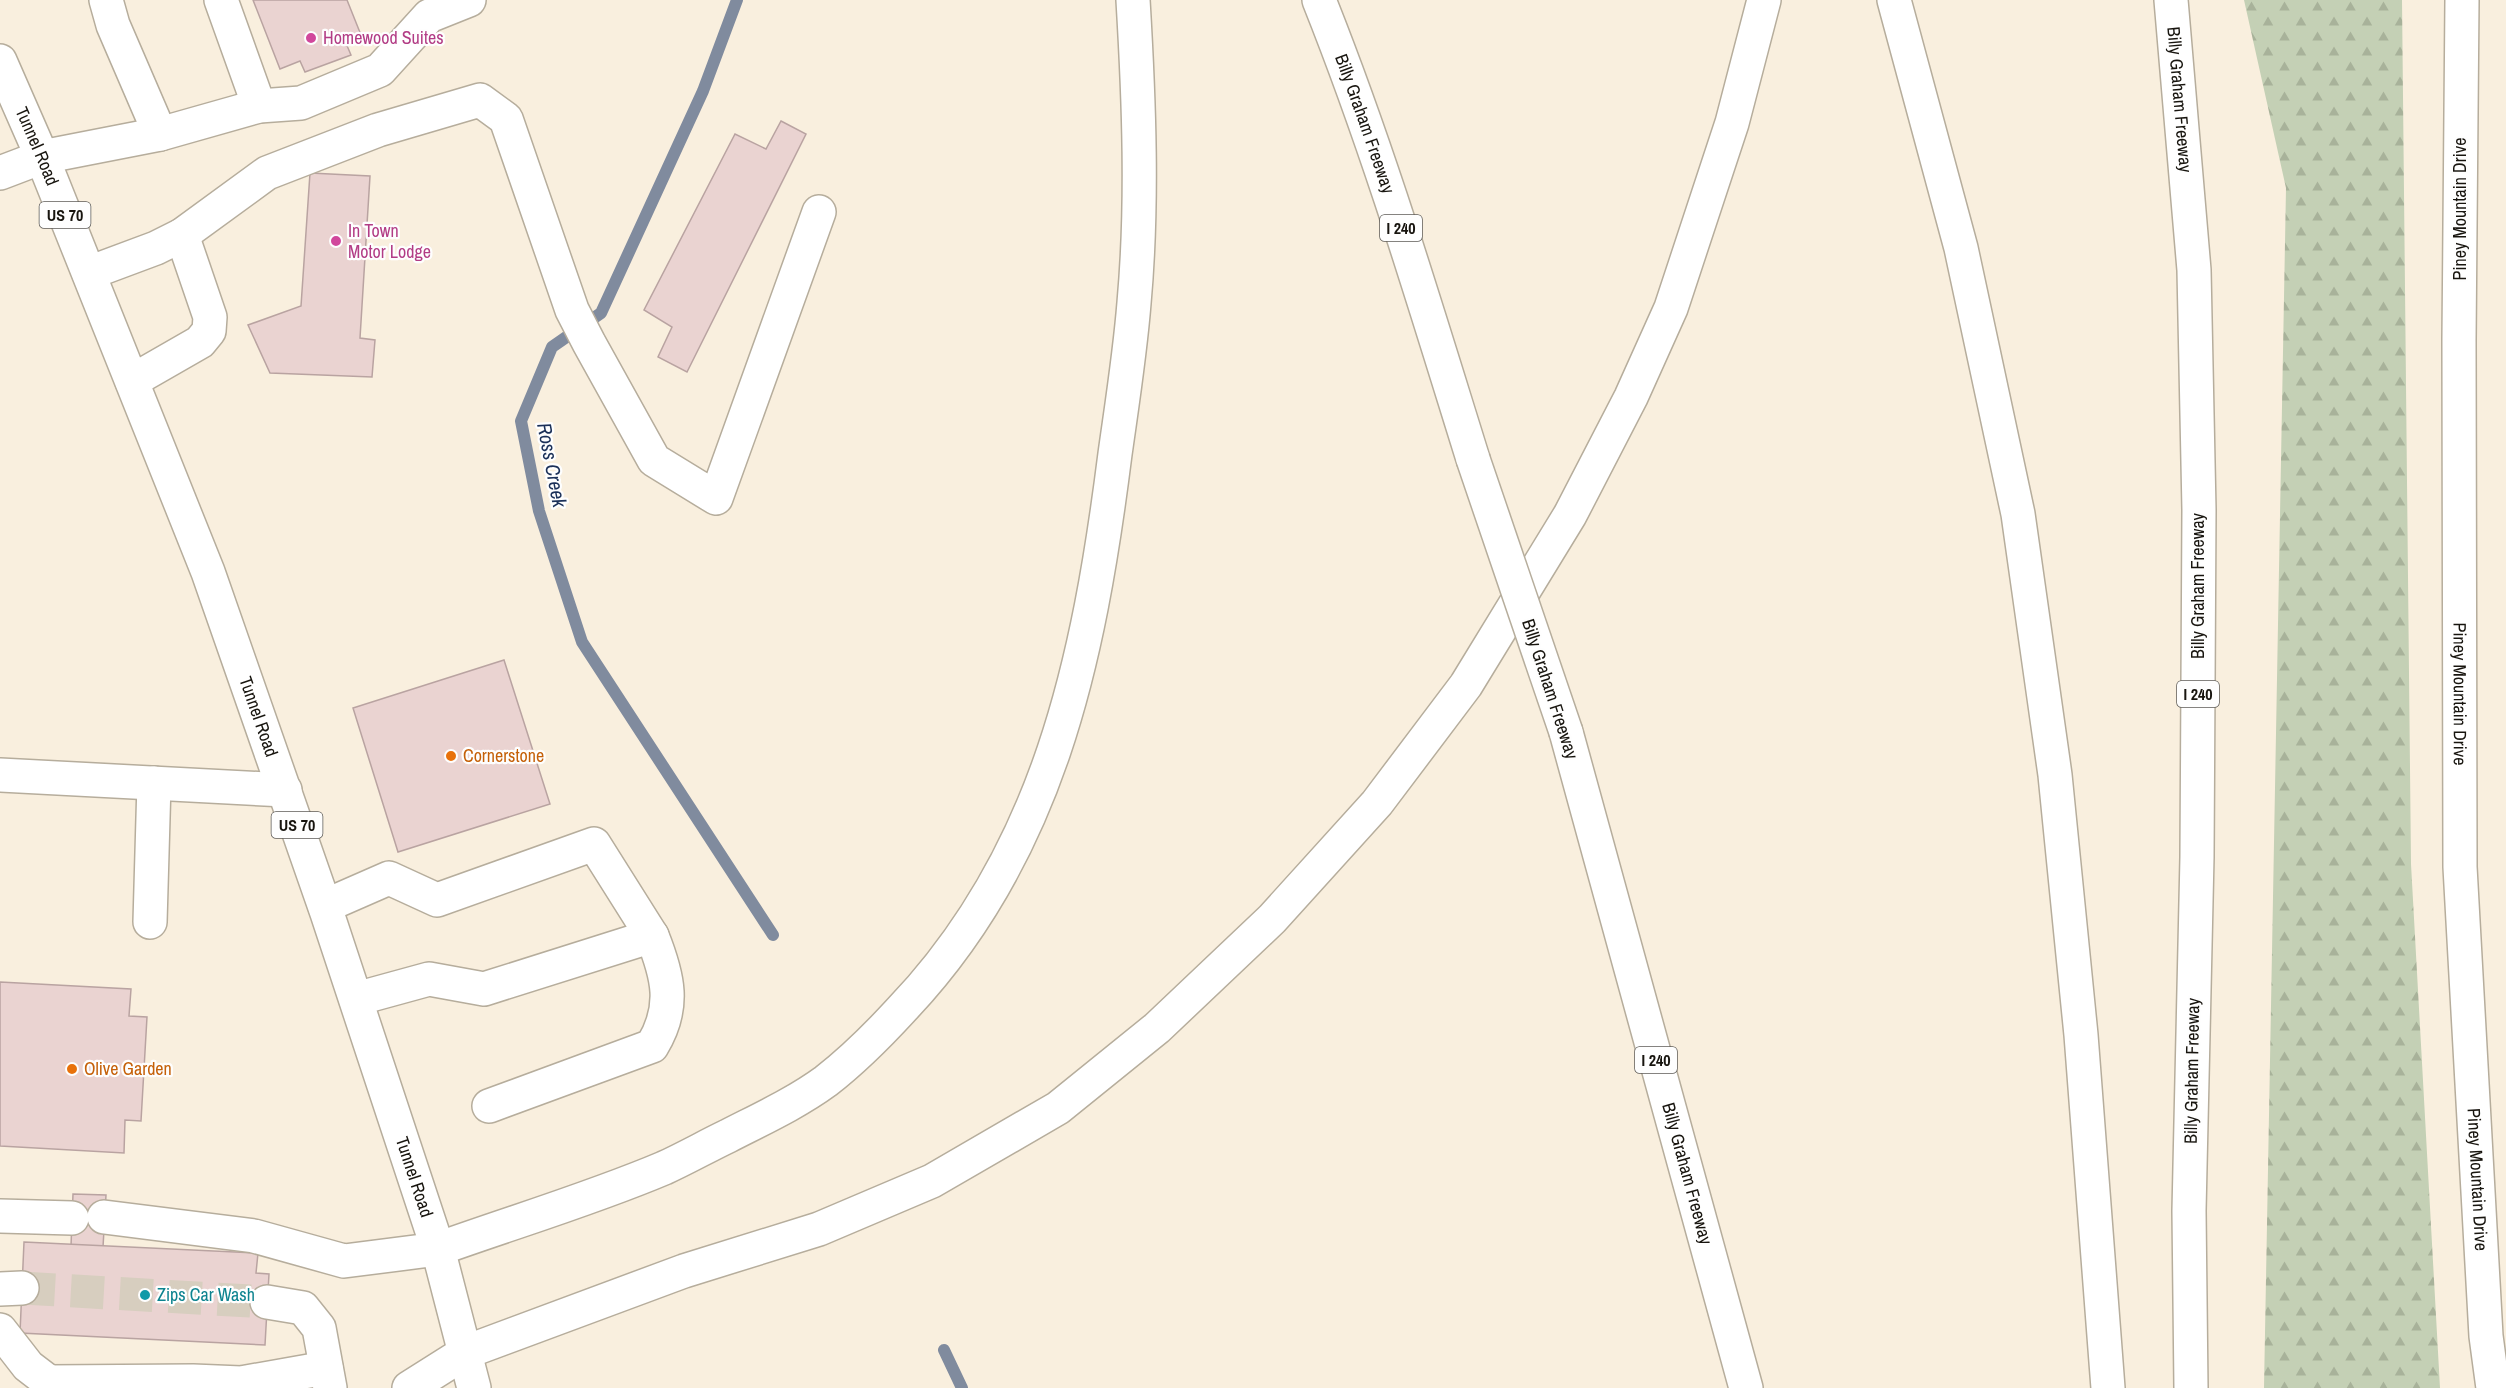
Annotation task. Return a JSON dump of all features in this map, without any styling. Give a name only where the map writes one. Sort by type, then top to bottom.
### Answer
[{"type":"main road","points":[[105,0],[113,25],[160,134]]},
{"type":"main road","points":[[221,0],[259,106]]},
{"type":"main road","points":[[0,172],[42,157],[160,134],[259,106],[301,103],[380,70],[426,8],[469,0]]},
{"type":"main road","points":[[105,1217],[254,1236],[344,1261],[438,1249],[664,1168],[776,1112],[825,1081],[875,1038],[926,984],[974,921],[1009,860],[1038,794],[1064,725],[1085,643],[1107,515],[1135,302],[1139,162],[1134,0]]},
{"type":"main road","name":"Billy Graham Freeway","points":[[1319,0],[1407,247],[1473,459],[1566,732],[1746,1388]]},
{"type":"main road","points":[[1335,0],[1338,48]]},
{"type":"main road","points":[[408,1388],[466,1352],[684,1271],[819,1229],[932,1181],[1058,1108],[1157,1028],[1272,919],[1377,804],[1466,685],[1570,515],[1631,397],[1671,308],[1732,123],[1764,0]]},
{"type":"main road","points":[[1894,0],[1961,248],[2018,514],[2055,775],[2082,1047],[2108,1388]]},
{"type":"main road","name":"Billy Graham Freeway","points":[[2171,0],[2194,270],[2199,510],[2197,869],[2189,1211],[2191,1388]]},
{"type":"main road","name":"Piney Mountain Drive","points":[[2462,0],[2459,340],[2460,867],[2486,1336],[2493,1388]]},
{"type":"main road","name":"Tunnel Road","points":[[0,61],[42,157],[208,572],[325,906],[438,1249],[474,1388]]},
{"type":"main road","points":[[89,273],[150,251],[182,236],[267,173],[378,130],[480,100],[506,119],[572,310],[654,460],[716,498],[819,212]]},
{"type":"main road","points":[[132,381],[200,342],[209,331],[210,317],[182,236]]},
{"type":"main road","points":[[0,775],[285,790]]},
{"type":"main road","points":[[150,922],[154,783]]},
{"type":"main road","points":[[325,906],[389,878],[437,900],[594,844],[652,936],[663,964],[668,989],[667,1011],[662,1030],[652,1046],[489,1106]]},
{"type":"main road","points":[[356,999],[429,979],[484,988],[652,936]]},
{"type":"main road","points":[[0,1216],[72,1218]]},
{"type":"main road","points":[[0,1330],[28,1366],[48,1385],[192,1381],[241,1383],[328,1378],[319,1328],[303,1308],[267,1302]]},
{"type":"green space","points":[[2244,0],[2402,0],[2411,864],[2440,1388],[2264,1388],[2286,188]]},
{"type":"building","name":"Homewood Suites","points":[[253,0],[347,0],[361,35],[345,41],[351,55],[305,72],[300,61],[280,69]]},
{"type":"building","points":[[781,121],[806,134],[687,372],[658,357],[672,327],[644,310],[735,134],[766,149]]},
{"type":"building","points":[[310,173],[370,176],[360,338],[375,340],[372,377],[270,373],[248,325],[301,306]]},
{"type":"building","name":"Cornerstone","points":[[504,660],[550,804],[398,852],[353,708]]},
{"type":"building","name":"Olive Garden","points":[[0,982],[131,989],[129,1016],[147,1017],[141,1121],[125,1120],[124,1153],[0,1146]]},
{"type":"building","points":[[73,1194],[106,1195],[103,1247],[71,1246]]},
{"type":"building","name":"Zips Car Wash","points":[[24,1242],[258,1253],[256,1273],[269,1274],[265,1345],[20,1333]]},
{"type":"waterway","name":"Ross Creek","points":[[737,0],[703,91],[601,313],[552,347],[521,421],[539,511],[582,642],[773,935]]},
{"type":"waterway","name":"Ross Creek","points":[[944,1350],[962,1388]]},
{"type":"tunnel","points":[[22,1288],[267,1302]]},
{"type":"place","name":"Homewood Suites","points":[[311,38]]},
{"type":"place","name":"In Town Motor Lodge","points":[[336,241]]},
{"type":"place","name":"Cornerstone","points":[[451,756]]},
{"type":"place","name":"Olive Garden","points":[[72,1069]]},
{"type":"place","name":"Zips Car Wash","points":[[145,1295]]}]
